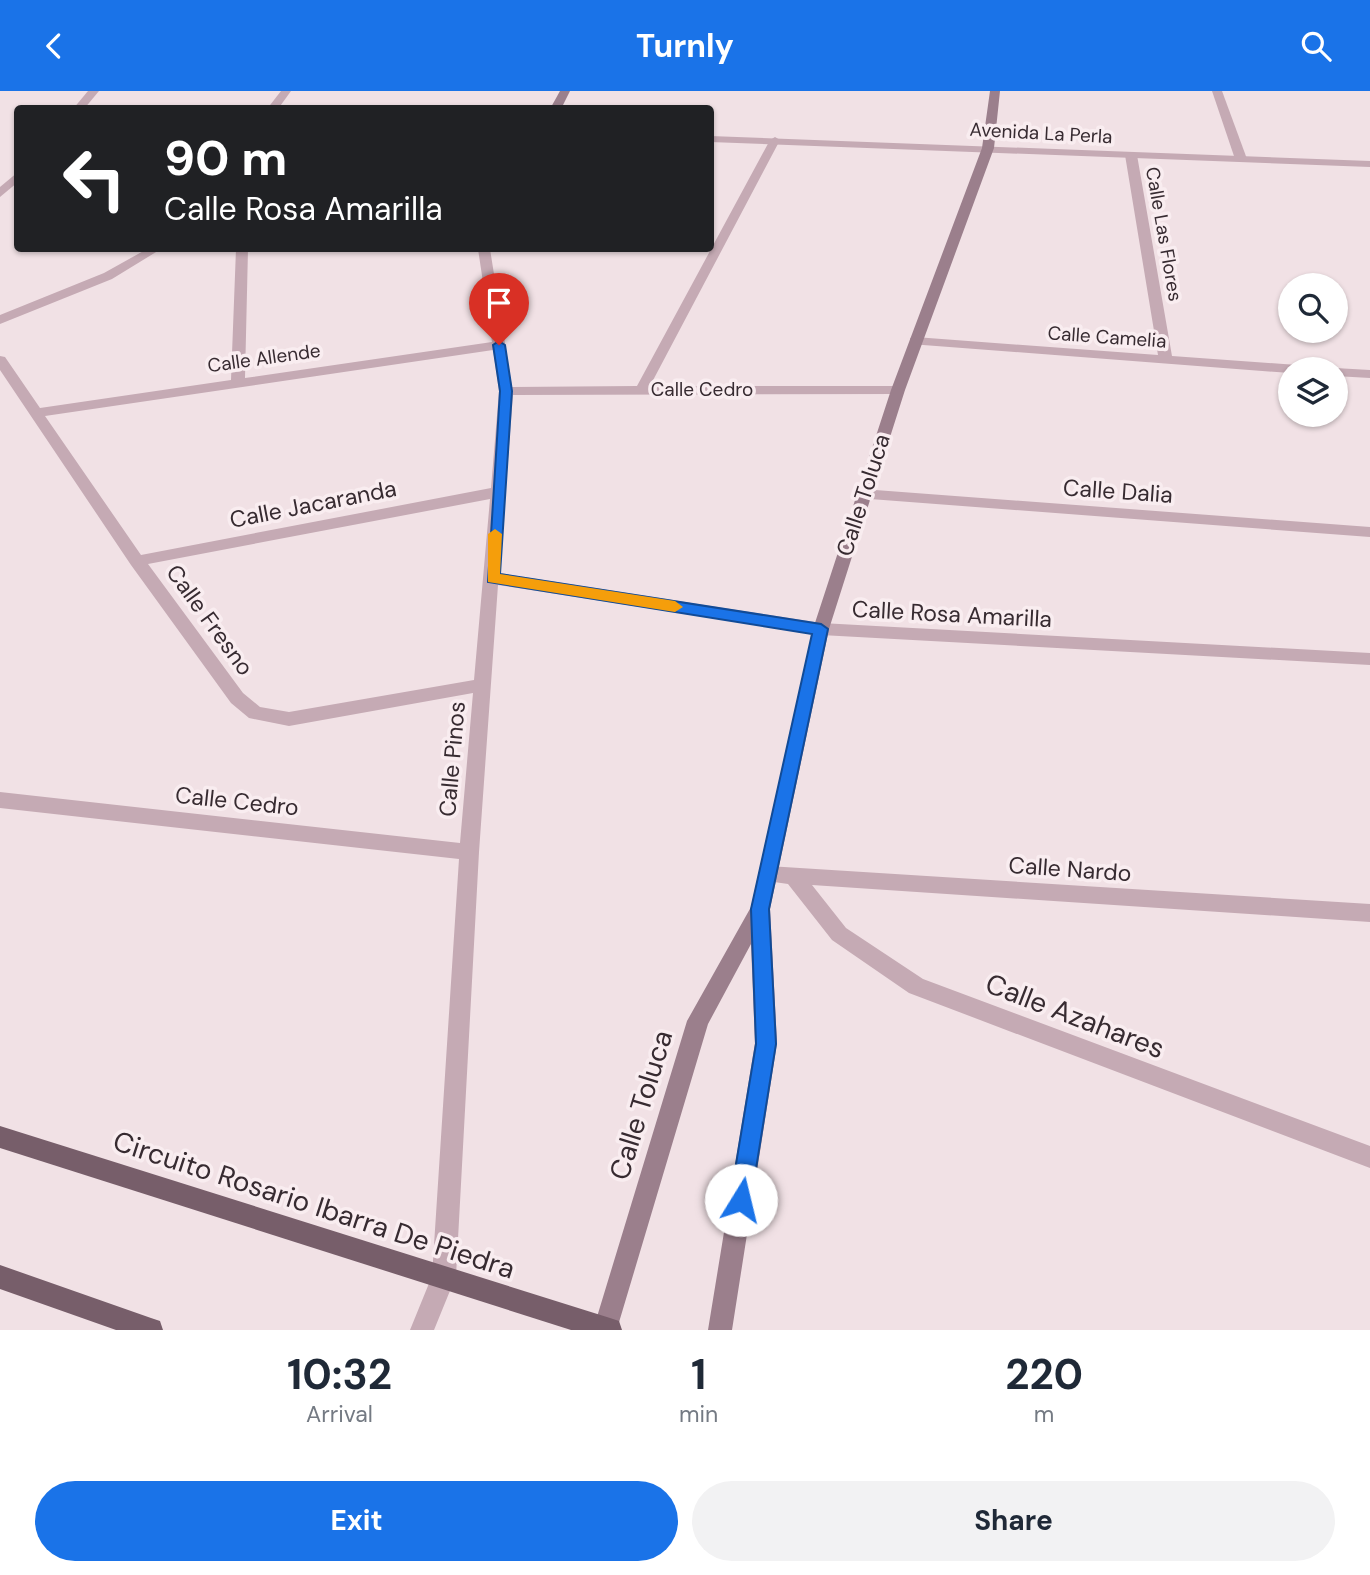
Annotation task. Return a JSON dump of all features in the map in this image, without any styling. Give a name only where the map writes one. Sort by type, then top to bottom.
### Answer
[{"type":"main road","name":"Calle Toluca","points":[[720,1330],[766,1044],[760,909],[821,629],[862,494],[915,341],[988,148],[996,91]]},
{"type":"main road","name":"Calle Toluca","points":[[608,1329],[698,1021],[760,909]]},
{"type":"main road","name":"Circuito Rosario Ibarra De Piedra","points":[[0,1137],[608,1329]]},
{"type":"main road","points":[[0,1277],[151,1330]]},
{"type":"street","points":[[82,105],[94,91]]},
{"type":"street","points":[[275,105],[286,91]]},
{"type":"street","points":[[1217,91],[1241,159]]},
{"type":"street","name":"Avenida La Perla","points":[[714,139],[1370,164]]},
{"type":"street","points":[[642,389],[775,140]]},
{"type":"street","name":"Calle Las Flores","points":[[1131,155],[1166,361]]},
{"type":"street","points":[[0,194],[14,179]]},
{"type":"street","points":[[0,320],[108,276],[150,252]]},
{"type":"street","points":[[238,381],[242,252]]},
{"type":"street","name":"Calle Pinos","points":[[422,1330],[444,1276],[469,852],[506,391],[484,252]]},
{"type":"street","name":"Calle Camelia","points":[[915,341],[1278,368]]},
{"type":"street","name":"Calle Allende","points":[[36,413],[238,381],[499,345]]},
{"type":"street","name":"Calle Fresno","points":[[0,361],[137,561],[237,698],[255,713],[289,719],[483,685]]},
{"type":"street","points":[[1348,373],[1370,374]]},
{"type":"street","name":"Calle Cedro","points":[[506,391],[898,390]]},
{"type":"street","name":"Calle Jacaranda","points":[[137,561],[498,492]]},
{"type":"street","name":"Calle Dalia","points":[[862,494],[1370,532]]},
{"type":"street","name":"Calle Rosa Amarilla","points":[[493,578],[821,629],[1370,659]]},
{"type":"street","name":"Calle Cedro","points":[[0,800],[469,852]]},
{"type":"street","name":"Calle Nardo","points":[[768,874],[1370,913]]},
{"type":"street","name":"Calle Azahares","points":[[793,876],[839,934],[916,986],[1370,1157]]},
{"type":"slow traffic","points":[[495,534],[493,578],[675,607]]},
{"type":"route","points":[[499,345],[506,391],[493,578],[821,629],[760,909],[766,1044],[741,1200]]}]
